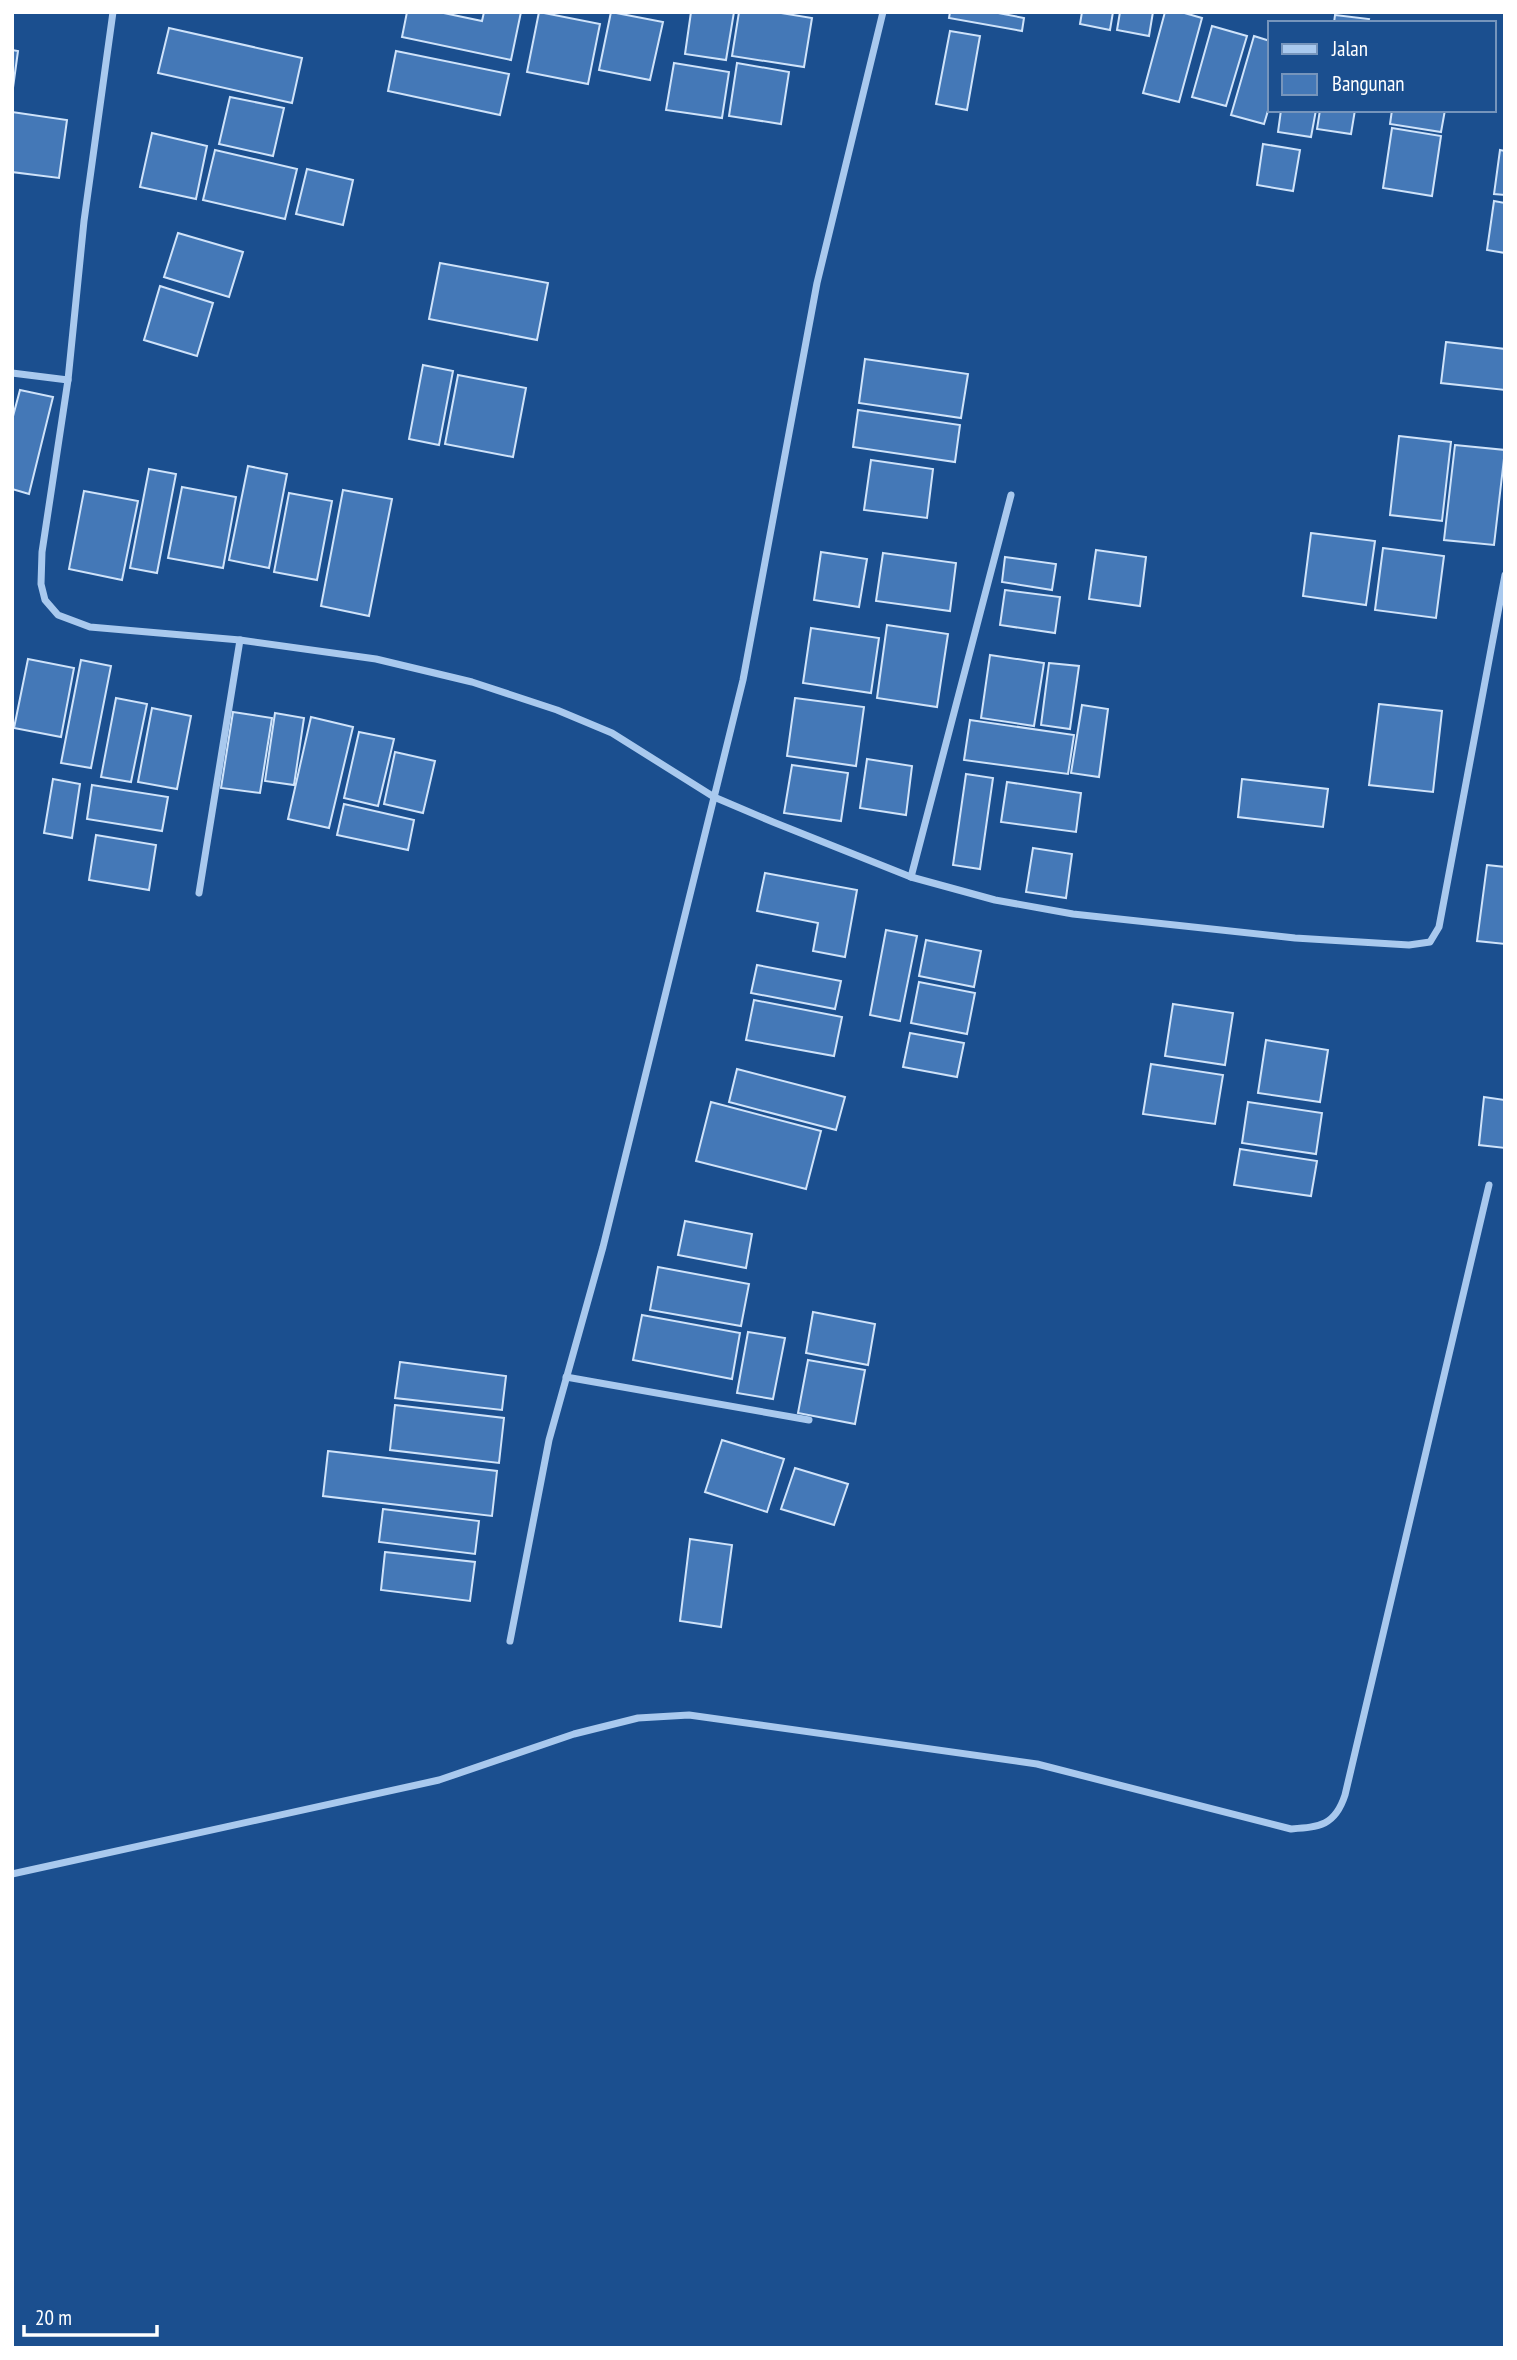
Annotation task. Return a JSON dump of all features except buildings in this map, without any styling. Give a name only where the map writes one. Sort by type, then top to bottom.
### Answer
[{"type":"street","points":[[113,12],[86,209],[68,380],[42,552],[41,584],[45,600],[58,615],[90,626],[240,640],[376,659],[472,682],[557,710],[612,733],[714,797],[854,856],[911,877],[995,900],[1073,914],[1295,938],[1409,945],[1430,942],[1439,927],[1505,575]]},
{"type":"street","points":[[510,1641],[549,1440],[603,1247],[745,667],[817,283],[883,12]]},
{"type":"street","points":[[12,373],[68,380]]},
{"type":"street","points":[[911,877],[1010,495]]},
{"type":"street","points":[[199,893],[240,640]]},
{"type":"street","points":[[12,1874],[439,1780],[574,1734],[638,1717],[689,1715],[1037,1764],[1291,1829],[1322,1826],[1340,1810],[1345,1796],[1489,1185]]},
{"type":"street","points":[[566,1377],[809,1420]]}]
